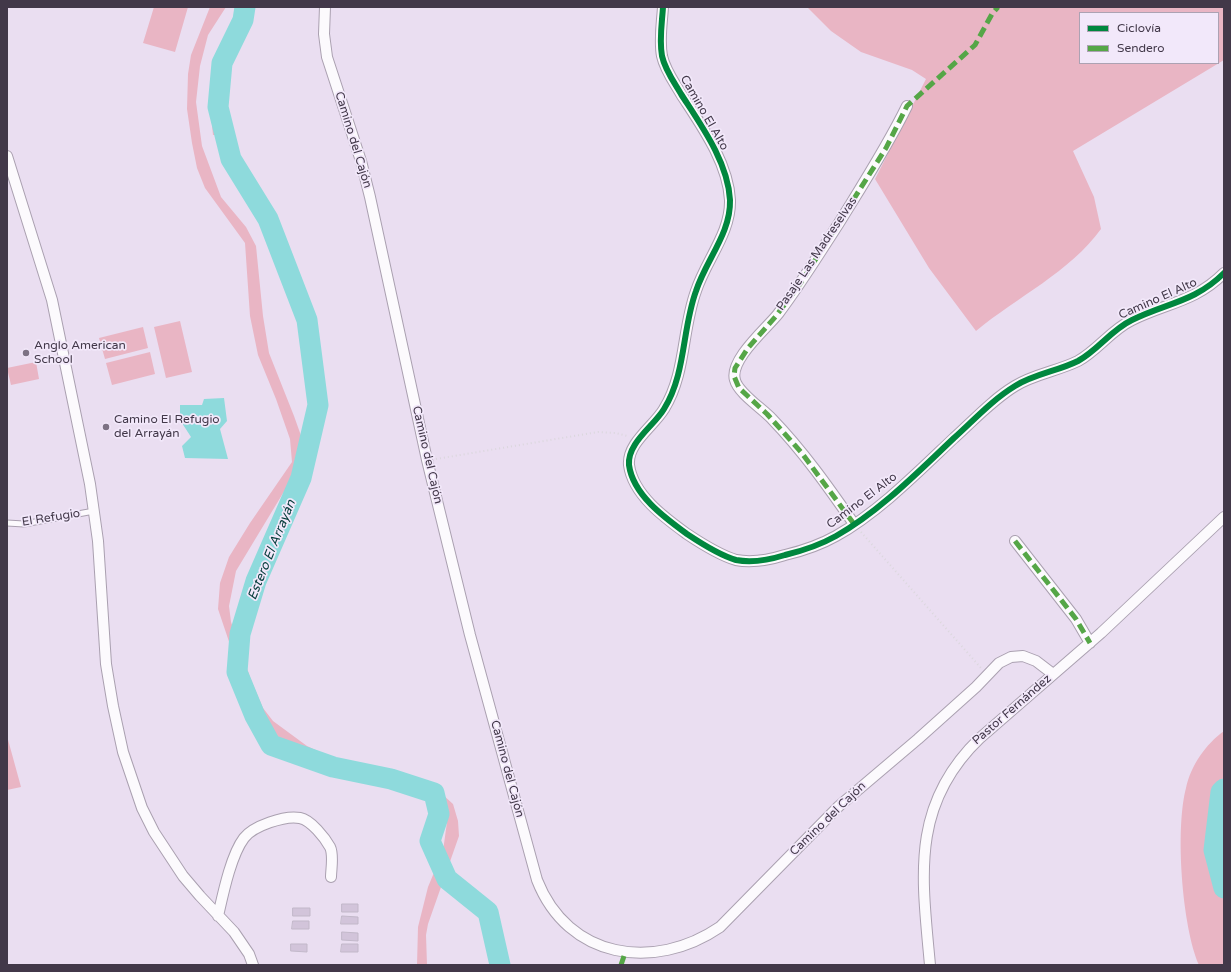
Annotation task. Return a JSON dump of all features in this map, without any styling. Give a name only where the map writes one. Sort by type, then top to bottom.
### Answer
[{"type":"street","name":"Camino del Cajón","points":[[325,7],[324,34],[327,57],[361,161],[370,196],[427,460],[472,643],[542,892],[556,915],[575,934],[598,948],[623,960],[675,953],[693,946],[710,936],[839,806],[918,739],[1004,659],[1017,656],[1036,661],[1053,674]]},
{"type":"street","name":"Camino El Alto","points":[[663,7],[660,46],[664,64],[718,159],[729,189],[730,212],[725,231],[695,292],[671,397],[656,420],[631,451],[629,461],[631,472],[640,491],[674,524],[705,546],[728,557],[753,561],[778,557],[826,542],[854,524],[889,497],[987,407],[1012,388],[1026,380],[1073,363],[1091,352],[1124,325],[1199,294],[1224,274]]},
{"type":"street","name":"Pasaje Las Madreselvas","points":[[854,524],[819,475],[787,435],[739,388],[735,381],[734,372],[748,348],[800,284],[886,148],[907,106]]},
{"type":"street","points":[[7,156],[52,300],[94,511],[106,664],[117,728],[127,765],[142,808],[154,832],[183,876],[242,943],[253,965]]},
{"type":"street","name":"Pastor Fernández","points":[[930,965],[924,863],[929,822],[938,796],[950,773],[969,748],[1090,643],[1224,517]]},
{"type":"street","points":[[1015,541],[1076,619],[1090,643]]},
{"type":"street","points":[[218,916],[231,866],[244,838],[257,828],[277,820],[300,818],[320,832],[331,849],[331,877]]},
{"type":"lane","name":"El Refugio","points":[[7,524],[24,524],[94,511]]},
{"type":"path","points":[[427,460],[598,432],[616,433],[638,441]]},
{"type":"path","points":[[854,524],[987,675]]},
{"type":"shaded area","points":[[154,7],[188,7],[175,52],[143,43]]},
{"type":"shaded area","points":[[210,7],[226,7],[208,35],[200,66],[196,102],[202,146],[221,197],[246,227],[256,246],[263,316],[269,353],[294,416],[304,444],[305,452],[297,470],[236,571],[229,606],[231,622],[251,680],[263,708],[273,721],[307,746],[348,765],[402,774],[431,784],[453,804],[458,821],[459,836],[428,924],[426,935],[427,965],[417,965],[418,927],[428,887],[443,851],[447,822],[441,808],[436,801],[416,787],[380,782],[353,775],[291,748],[257,720],[249,701],[218,609],[220,583],[229,557],[250,523],[292,462],[290,439],[258,355],[250,316],[245,243],[205,188],[197,168],[192,143],[187,109],[188,74],[191,55]]},
{"type":"shaded area","points":[[807,7],[1224,7],[1224,60],[1219,63],[1219,12],[1079,12],[1079,64],[1217,64],[1073,151],[1094,197],[1101,229],[1074,258],[1059,271],[976,331],[929,268],[875,179],[926,79],[912,70],[861,52],[831,31]]},
{"type":"shaded area","points":[[226,94],[230,134],[213,135],[209,96]]},
{"type":"shaded area","points":[[180,321],[192,372],[166,378],[154,327]]},
{"type":"shaded area","points":[[143,327],[148,348],[105,359],[99,338]]},
{"type":"shaded area","points":[[150,352],[155,374],[112,385],[106,363]]},
{"type":"shaded area","points":[[36,362],[39,379],[11,385],[7,368]]},
{"type":"shaded area","points":[[224,398],[227,421],[220,429],[228,459],[185,458],[182,446],[191,437],[180,420],[180,405],[202,405],[204,399]]},
{"type":"shaded area","points":[[1224,731],[1224,803],[1216,820],[1214,842],[1224,879],[1224,965],[1199,965],[1188,927],[1182,877],[1181,827],[1183,806],[1188,779],[1195,763],[1211,742]]},
{"type":"shaded area","points":[[7,736],[21,787],[7,790]]},
{"type":"building","points":[[342,904],[358,904],[358,912],[342,912]]},
{"type":"building","points":[[293,908],[310,908],[310,916],[293,916]]},
{"type":"building","points":[[342,916],[358,917],[358,924],[341,924]]},
{"type":"building","points":[[293,921],[309,921],[309,929],[292,929]]},
{"type":"building","points":[[342,932],[358,933],[358,941],[342,940]]},
{"type":"building","points":[[291,944],[307,944],[307,952],[291,951]]},
{"type":"building","points":[[342,944],[358,944],[358,952],[341,952]]},
{"type":"waterway","name":"Estero El Arrayán","points":[[245,7],[243,20],[222,63],[218,107],[231,159],[268,219],[307,320],[318,405],[301,478],[256,581],[240,634],[237,672],[255,716],[271,745],[333,767],[391,779],[434,793],[439,814],[430,841],[447,879],[488,912],[500,965]]},
{"type":"waterway","points":[[1224,789],[1221,792],[1214,850],[1224,888]]},
{"type":"marked path","points":[[854,524],[801,452],[767,414],[739,388],[734,376],[735,368],[748,348],[776,316],[800,284],[886,148],[907,106],[975,45],[992,14],[998,7]]},
{"type":"marked path","points":[[1015,541],[1076,619],[1090,643]]},
{"type":"marked path","points":[[621,965],[624,956]]},
{"type":"cycle path","points":[[663,7],[661,32],[663,61],[670,76],[705,131],[719,158],[728,186],[730,200],[727,224],[696,291],[688,321],[680,366],[671,395],[660,415],[632,449],[629,465],[637,486],[651,505],[687,534],[723,555],[742,561],[767,560],[804,550],[836,536],[868,515],[883,503],[913,477],[983,410],[1015,386],[1030,378],[1078,361],[1124,324],[1191,296],[1213,283],[1224,273]]},
{"type":"place","name":"Anglo American School","points":[[26,353]]},
{"type":"place","name":"Camino El Refugio del Arrayán","points":[[106,427]]}]
